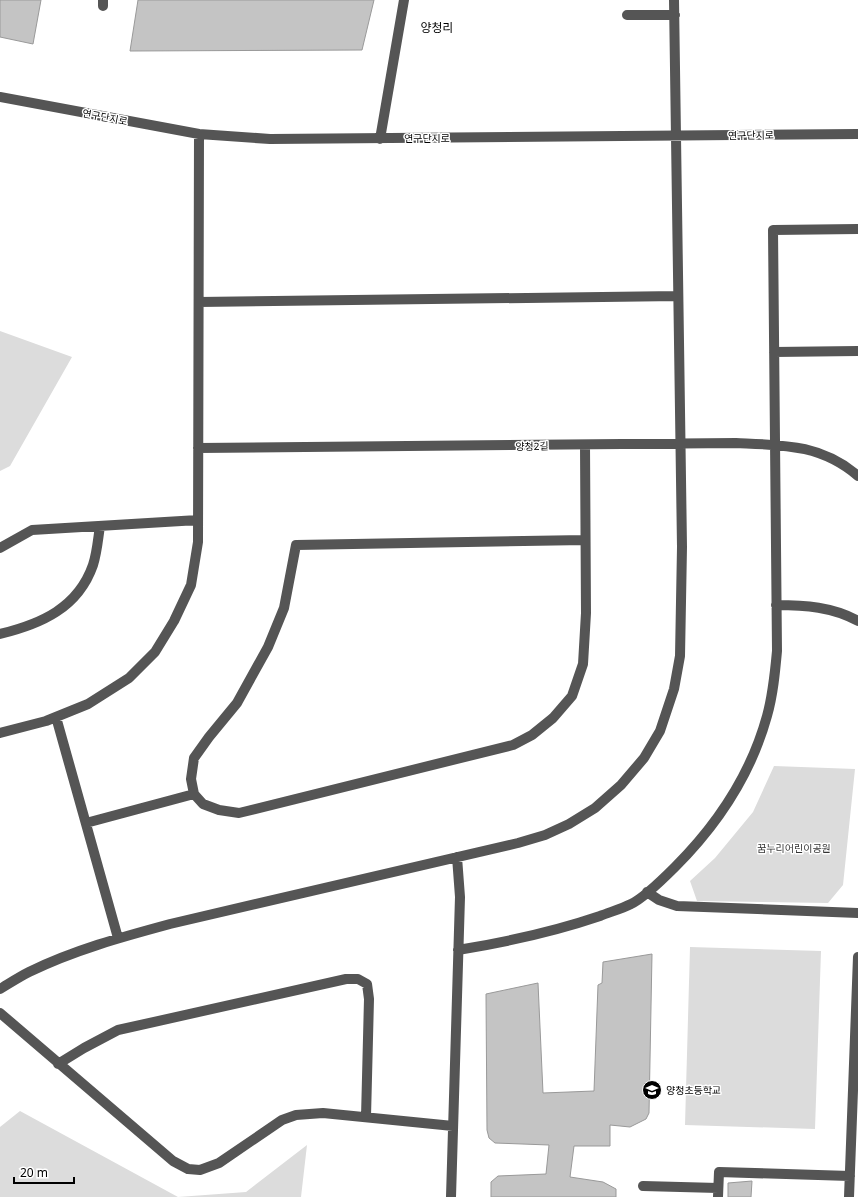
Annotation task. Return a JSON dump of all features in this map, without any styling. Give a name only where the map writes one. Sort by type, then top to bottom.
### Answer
[{"type":"street","points":[[380,139],[404,0]]},
{"type":"street","points":[[0,989],[28,973],[61,958],[118,938],[177,922],[518,843],[545,834],[569,824],[594,808],[621,785],[644,758],[660,731],[674,689],[680,656],[682,569],[681,444],[674,0]]},
{"type":"street","points":[[627,15],[675,15]]},
{"type":"street","name":"연구단지로","points":[[0,97],[199,134],[270,139],[858,134]]},
{"type":"street","points":[[0,733],[46,721],[88,704],[129,678],[155,652],[174,622],[191,585],[198,542],[199,134]]},
{"type":"street","points":[[458,950],[534,936],[582,922],[632,904],[659,883],[682,860],[710,829],[732,796],[754,752],[767,717],[775,682],[777,650],[773,230],[858,229]]},
{"type":"street","points":[[198,302],[678,296]]},
{"type":"street","points":[[774,352],[857,351]]},
{"type":"street","name":"양청2길","points":[[198,448],[736,443],[793,446],[821,453],[850,469],[858,476]]},
{"type":"street","points":[[585,445],[586,540],[586,613],[583,664],[572,696],[554,718],[532,735],[513,745],[238,813],[219,810],[203,804],[194,794],[191,779],[194,758],[237,703],[268,647],[284,608],[296,545],[586,540]]},
{"type":"street","points":[[0,548],[32,530],[198,520]]},
{"type":"street","points":[[0,634],[24,628],[53,614],[72,600],[86,581],[93,564],[100,526]]},
{"type":"street","points":[[776,605],[804,605],[824,608],[849,616],[858,621]]},
{"type":"street","points":[[56,717],[118,938]]},
{"type":"street","points":[[86,823],[194,794]]},
{"type":"street","points":[[451,1197],[460,897],[457,857]]},
{"type":"street","points":[[647,892],[659,900],[677,906],[858,913]]},
{"type":"street","points":[[849,1197],[858,957]]},
{"type":"street","points":[[58,1064],[118,1030],[346,979],[358,979],[367,984],[369,999],[366,1118]]},
{"type":"street","points":[[0,1013],[173,1161],[188,1169],[200,1170],[219,1163],[282,1120],[296,1116],[323,1114],[453,1126]]},
{"type":"street","points":[[643,1186],[718,1193],[719,1172],[850,1176]]},
{"type":"green space","points":[[0,331],[72,357],[10,466],[0,471]]},
{"type":"green space","name":"꿈누리어린이공원","points":[[774,766],[855,769],[843,885],[828,903],[697,901],[690,881],[715,858],[753,812]]},
{"type":"green space","points":[[690,947],[821,951],[815,1129],[685,1125]]},
{"type":"green space","points":[[20,1111],[178,1197],[0,1197],[0,1127]]},
{"type":"green space","points":[[307,1145],[301,1197],[178,1197],[246,1192]]},
{"type":"building","points":[[0,0],[41,0],[33,44],[0,37]]},
{"type":"building","points":[[138,0],[374,0],[362,50],[130,51]]},
{"type":"building","points":[[652,954],[649,1113],[646,1119],[630,1127],[610,1125],[610,1146],[574,1146],[570,1177],[603,1182],[616,1189],[616,1197],[491,1197],[491,1182],[498,1176],[546,1174],[549,1145],[495,1143],[489,1138],[487,1130],[486,994],[538,983],[543,1093],[594,1091],[598,985],[602,983],[603,962]]},
{"type":"building","points":[[752,1181],[751,1197],[728,1197],[728,1183]]},
{"type":"place","name":"양청초등학교","points":[[652,1090]]},
{"type":"district","name":"양청리","points":[[437,27]]}]
